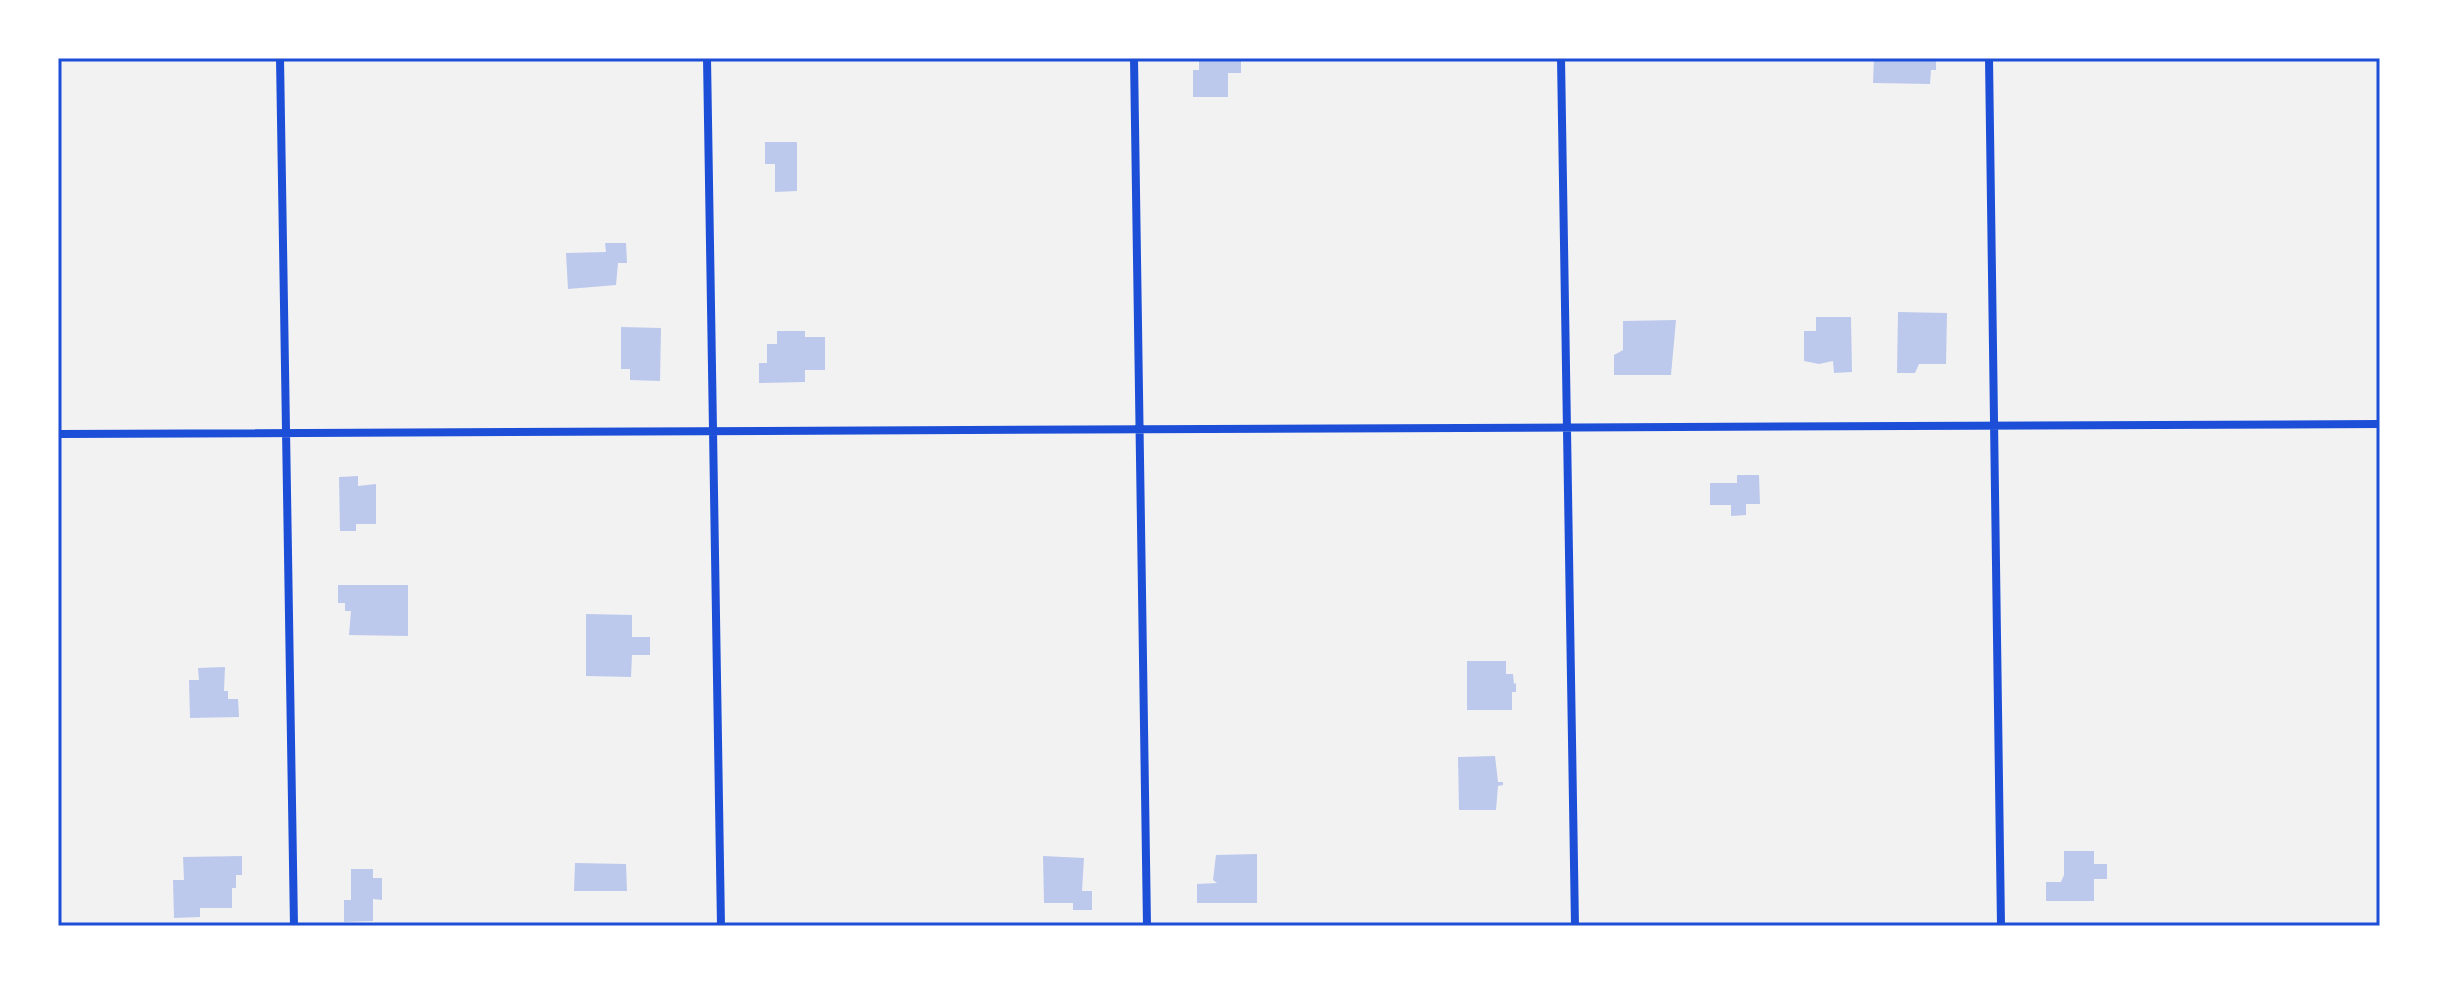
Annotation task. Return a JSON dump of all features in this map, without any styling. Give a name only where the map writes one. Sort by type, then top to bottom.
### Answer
[{"type":"street","points":[[280,58],[294,926]]},
{"type":"street","points":[[707,58],[721,926]]},
{"type":"street","points":[[1134,58],[1147,926]]},
{"type":"street","points":[[1561,58],[1575,926]]},
{"type":"street","points":[[1989,58],[2001,926]]},
{"type":"street","points":[[58,434],[2380,424]]},
{"type":"building","points":[[1199,58],[1241,58],[1241,73],[1228,73],[1228,97],[1193,97],[1193,70],[1199,70]]},
{"type":"building","points":[[1874,58],[1931,58],[1936,61],[1936,70],[1931,70],[1930,84],[1873,83]]},
{"type":"building","points":[[765,142],[797,142],[797,191],[775,192],[775,164],[765,164]]},
{"type":"building","points":[[605,243],[626,243],[627,263],[618,263],[616,285],[568,289],[566,253],[606,252]]},
{"type":"building","points":[[1898,312],[1947,313],[1946,364],[1919,364],[1915,373],[1897,373]]},
{"type":"building","points":[[1816,317],[1851,317],[1852,372],[1834,373],[1833,361],[1819,364],[1804,361],[1804,331],[1816,331]]},
{"type":"building","points":[[1676,320],[1671,375],[1614,375],[1614,355],[1623,350],[1623,321]]},
{"type":"building","points":[[621,327],[661,328],[660,381],[630,380],[630,369],[621,369]]},
{"type":"building","points":[[777,331],[805,331],[805,337],[825,337],[825,370],[805,370],[805,382],[759,383],[759,363],[767,363],[767,344],[777,344]]},
{"type":"building","points":[[1737,475],[1759,475],[1760,504],[1746,504],[1746,515],[1731,516],[1731,505],[1710,505],[1710,483],[1737,483]]},
{"type":"building","points":[[358,476],[358,486],[376,484],[376,524],[356,524],[356,531],[340,531],[339,477]]},
{"type":"building","points":[[338,585],[408,585],[408,636],[349,635],[351,611],[345,611],[345,603],[338,603]]},
{"type":"building","points":[[586,614],[632,615],[632,637],[650,637],[650,655],[632,655],[631,677],[586,676]]},
{"type":"building","points":[[1467,661],[1506,661],[1506,674],[1513,674],[1516,683],[1516,692],[1512,692],[1512,710],[1467,710]]},
{"type":"building","points":[[225,667],[224,691],[228,691],[228,699],[238,699],[239,717],[190,718],[189,680],[199,680],[198,668]]},
{"type":"building","points":[[1495,756],[1498,782],[1503,782],[1498,786],[1496,810],[1459,810],[1458,757]]},
{"type":"building","points":[[2064,851],[2094,851],[2094,864],[2107,864],[2107,879],[2094,879],[2094,901],[2046,901],[2046,882],[2061,882],[2064,875]]},
{"type":"building","points":[[1257,854],[1257,903],[1197,903],[1197,884],[1217,883],[1213,880],[1216,855]]},
{"type":"building","points":[[242,856],[242,875],[236,875],[236,888],[232,888],[232,908],[200,908],[200,917],[174,918],[173,880],[184,880],[183,857]]},
{"type":"building","points":[[1043,856],[1084,858],[1082,891],[1092,891],[1092,910],[1073,910],[1073,903],[1044,903]]},
{"type":"building","points":[[575,863],[626,864],[627,891],[574,891]]},
{"type":"building","points":[[351,869],[373,869],[373,878],[382,878],[382,900],[373,899],[373,921],[344,922],[344,900],[351,900]]}]
